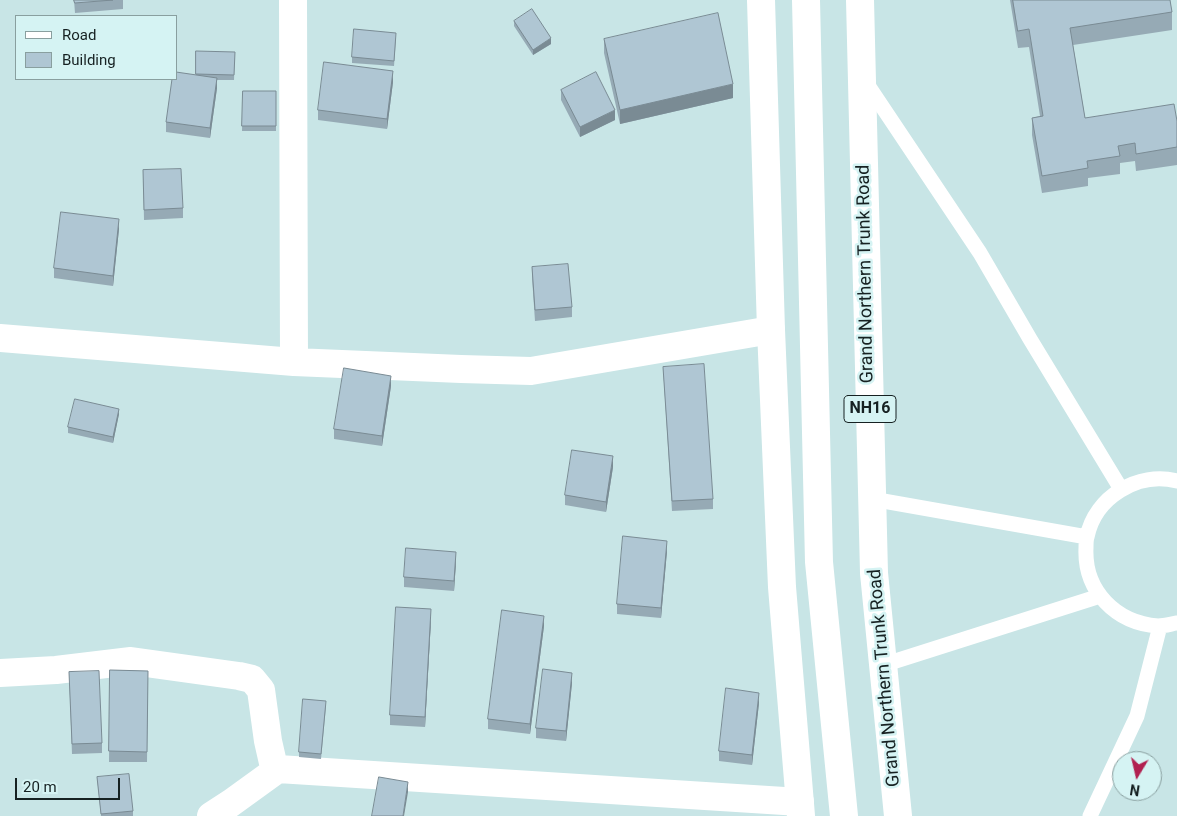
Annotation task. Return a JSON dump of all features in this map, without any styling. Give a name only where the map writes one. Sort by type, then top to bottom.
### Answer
[{"type":"main road","points":[[293,0],[294,362]]},
{"type":"main road","points":[[211,816],[278,769],[801,809],[782,587],[771,330],[761,0]]},
{"type":"main road","points":[[806,0],[819,562],[844,816]]},
{"type":"main road","name":"Grand Northern Trunk Road","points":[[860,0],[874,573],[898,816]]},
{"type":"main road","points":[[0,338],[294,362],[531,370],[771,330]]},
{"type":"main road","points":[[0,673],[56,670],[131,661],[252,679],[261,690],[268,741],[273,763],[278,769]]},
{"type":"lane","points":[[862,75],[980,253],[1121,489]]},
{"type":"lane","points":[[1176,478],[1138,481],[1121,489],[1106,502],[1094,518],[1087,537],[1086,558],[1090,578],[1100,596],[1116,612],[1137,622],[1160,626],[1177,623]]},
{"type":"lane","points":[[872,499],[1087,537]]},
{"type":"lane","points":[[883,665],[1100,596]]},
{"type":"lane","points":[[1090,816],[1137,716],[1160,626]]},
{"type":"building","points":[[74,0],[113,0],[75,3]]},
{"type":"building","points":[[1013,0],[1170,0],[1172,12],[1070,28],[1085,118],[1174,104],[1177,121],[1177,147],[1136,154],[1135,143],[1118,146],[1120,156],[1087,161],[1088,168],[1042,176],[1032,118],[1043,116],[1029,29],[1018,31]]},
{"type":"building","points":[[532,9],[551,38],[533,50],[514,21]]},
{"type":"building","points":[[718,13],[733,84],[620,110],[604,39]]},
{"type":"building","points":[[354,29],[396,33],[394,61],[352,57]]},
{"type":"building","points":[[196,51],[235,52],[234,75],[196,74]]},
{"type":"building","points":[[324,62],[393,71],[387,119],[318,110]]},
{"type":"building","points":[[178,72],[217,78],[210,128],[166,122],[172,80],[178,80]]},
{"type":"building","points":[[596,72],[615,110],[580,127],[561,90]]},
{"type":"building","points":[[243,91],[276,91],[276,126],[242,126]]},
{"type":"building","points":[[181,169],[183,208],[144,210],[143,170]]},
{"type":"building","points":[[61,212],[119,219],[113,276],[54,268]]},
{"type":"building","points":[[568,264],[572,307],[535,310],[532,267]]},
{"type":"building","points":[[704,364],[713,499],[672,501],[663,367]]},
{"type":"building","points":[[344,368],[391,376],[382,436],[334,429]]},
{"type":"building","points":[[75,399],[119,409],[113,437],[68,427]]},
{"type":"building","points":[[572,450],[613,456],[606,502],[565,495]]},
{"type":"building","points":[[623,536],[667,541],[661,608],[617,604]]},
{"type":"building","points":[[406,548],[456,552],[454,581],[404,577]]},
{"type":"building","points":[[396,607],[431,609],[425,717],[390,715]]},
{"type":"building","points":[[502,610],[544,616],[530,724],[488,719]]},
{"type":"building","points":[[543,669],[572,673],[566,731],[536,728]]},
{"type":"building","points":[[110,670],[148,671],[147,752],[109,751]]},
{"type":"building","points":[[99,671],[102,743],[72,744],[69,672]]},
{"type":"building","points":[[726,688],[759,693],[752,755],[719,751]]},
{"type":"building","points":[[303,699],[326,701],[321,754],[299,752]]},
{"type":"building","points":[[129,774],[133,811],[101,814],[97,777]]},
{"type":"building","points":[[379,777],[408,782],[403,816],[372,816]]}]
